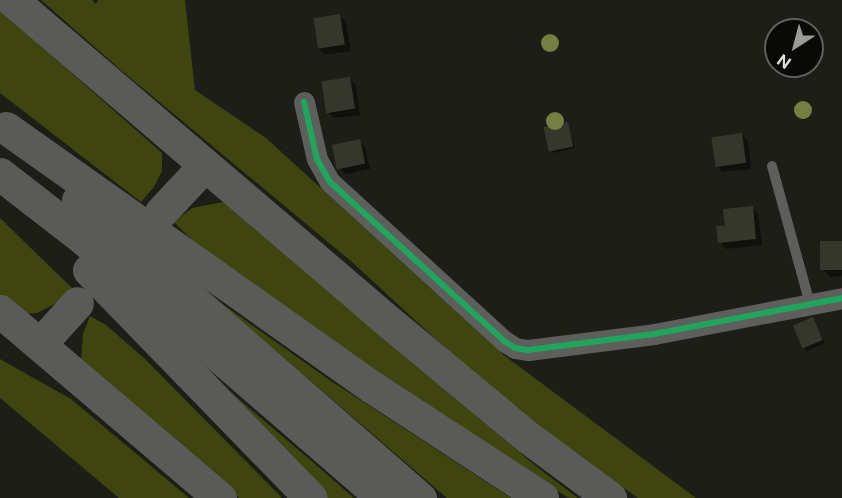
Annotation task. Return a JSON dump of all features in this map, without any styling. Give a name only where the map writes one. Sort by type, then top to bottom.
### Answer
[{"type":"highway","points":[[12,0],[529,438],[610,498]]},
{"type":"highway","points":[[3,126],[94,216],[420,498]]},
{"type":"highway","points":[[3,126],[372,387],[542,498]]},
{"type":"highway","points":[[161,212],[205,165]]},
{"type":"highway","points":[[0,176],[311,498]]},
{"type":"highway","points":[[0,176],[85,240],[383,498]]},
{"type":"highway","points":[[40,344],[77,303]]},
{"type":"highway","points":[[0,311],[220,498]]},
{"type":"highway","points":[[0,340],[90,386]]},
{"type":"street","points":[[304,102],[317,159],[330,182],[504,341],[516,348],[528,350],[654,334],[842,298]]},
{"type":"lane","points":[[772,166],[810,304]]},
{"type":"green space","points":[[41,0],[92,0],[96,4],[98,0],[185,0],[195,90],[266,138],[505,356],[696,498],[638,498],[591,465],[480,380],[352,262],[122,71]]},
{"type":"green space","points":[[0,10],[162,153],[162,171],[154,187],[141,202],[0,93]]},
{"type":"green space","points":[[223,202],[537,467],[578,498],[569,498],[506,460],[205,253],[174,222],[192,208]]},
{"type":"green space","points":[[0,218],[72,288],[59,302],[37,313],[21,314],[0,297]]},
{"type":"green space","points":[[214,298],[331,381],[511,498],[447,498]]},
{"type":"green space","points":[[90,316],[106,325],[145,359],[282,498],[239,498],[81,362],[83,334]]},
{"type":"green space","points":[[181,350],[308,458],[354,498],[322,498]]},
{"type":"green space","points":[[0,359],[71,399],[189,498],[119,498],[0,398]]},
{"type":"building","points":[[340,14],[345,45],[318,49],[313,18]]},
{"type":"building","points":[[350,77],[355,109],[326,113],[321,82]]},
{"type":"building","points":[[568,122],[573,146],[549,152],[544,127]]},
{"type":"building","points":[[742,133],[746,163],[715,167],[711,137]]},
{"type":"building","points":[[360,139],[365,163],[337,169],[332,145]]},
{"type":"building","points":[[753,206],[756,239],[718,243],[716,226],[725,226],[723,209]]},
{"type":"building","points":[[820,241],[842,241],[842,270],[820,270]]},
{"type":"building","points":[[813,317],[823,340],[803,349],[793,326]]},
{"type":"cycle path","points":[[304,102],[317,159],[330,182],[504,341],[515,348],[528,350],[654,334],[842,298]]}]
